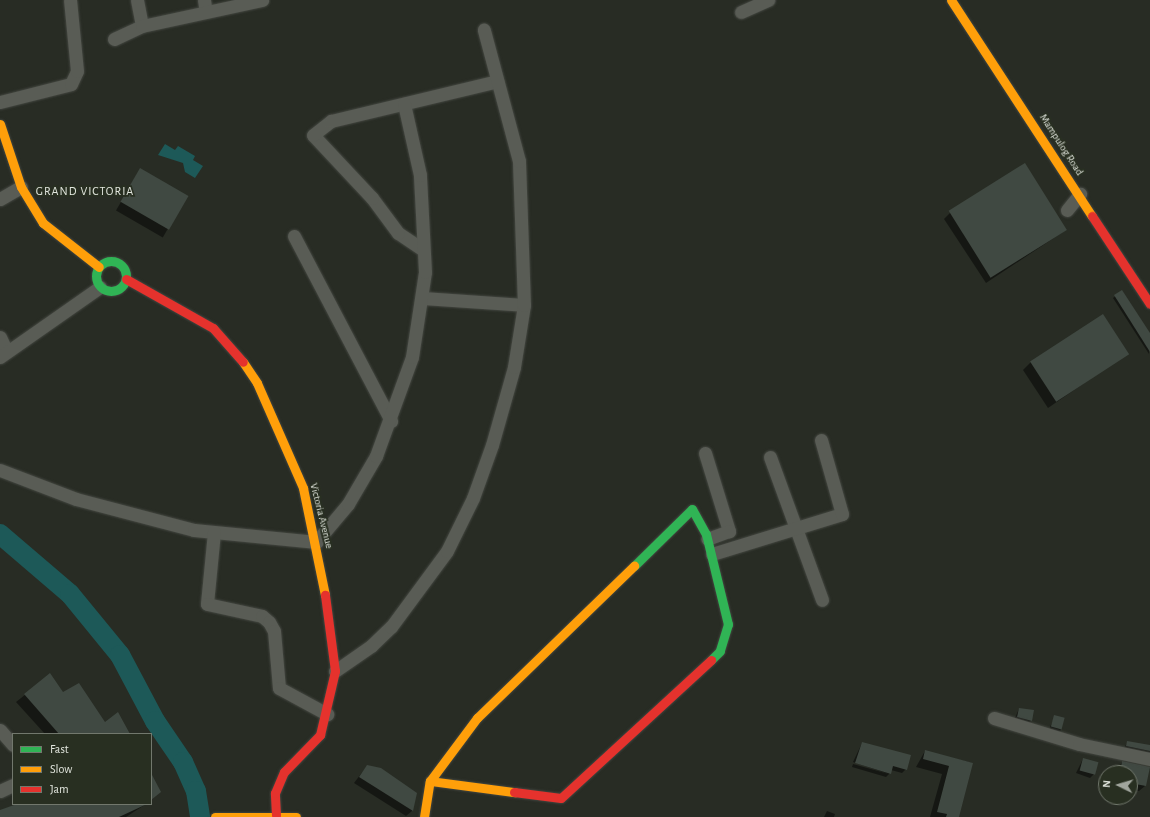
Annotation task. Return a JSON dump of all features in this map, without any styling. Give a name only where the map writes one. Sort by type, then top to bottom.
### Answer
[{"type":"main road","name":"Mampulog Road","points":[[951,0],[1080,194],[1150,304]]},
{"type":"main road","points":[[0,124],[21,187],[44,223],[99,267]]},
{"type":"main road","points":[[107,262],[117,262],[124,269],[126,279],[118,290],[108,291],[100,287],[96,277],[99,267],[107,262]]},
{"type":"main road","name":"Victoria Avenue","points":[[126,279],[213,328],[237,353],[257,383],[279,430],[303,488],[316,542],[334,671],[327,714],[320,735],[284,772],[275,793],[276,815]]},
{"type":"main road","points":[[424,817],[430,781],[477,718],[692,509],[707,539],[712,554],[728,624],[720,651],[561,798],[430,781]]},
{"type":"main road","points":[[219,817],[276,815],[296,817]]},
{"type":"street","points":[[0,102],[71,84],[77,70],[70,0]]},
{"type":"street","points":[[137,0],[142,26]]},
{"type":"street","points":[[114,39],[142,26],[205,6],[262,0]]},
{"type":"street","points":[[741,12],[768,0]]},
{"type":"street","points":[[334,671],[371,646],[391,627],[447,551],[473,498],[492,445],[514,367],[524,305],[519,161],[484,30]]},
{"type":"street","points":[[422,249],[398,234],[372,198],[313,135],[331,121],[497,81]]},
{"type":"street","points":[[0,470],[76,499],[214,532],[316,542],[348,504],[390,420],[412,357],[425,272],[422,249],[420,175],[404,104]]},
{"type":"street","points":[[0,199],[21,187]]},
{"type":"street","points":[[1067,210],[1080,194]]},
{"type":"street","points":[[294,236],[390,420]]},
{"type":"street","points":[[0,337],[3,354],[100,287]]},
{"type":"street","points":[[422,298],[524,305]]},
{"type":"street","points":[[712,554],[842,514],[821,440]]},
{"type":"street","points":[[705,453],[729,531],[707,539]]},
{"type":"street","points":[[770,457],[794,528],[822,600]]},
{"type":"street","points":[[214,532],[206,604],[262,616],[269,622],[274,631],[279,688],[327,714]]},
{"type":"street","points":[[994,718],[1079,744],[1150,759]]},
{"type":"street","points":[[0,730],[12,744]]},
{"type":"street","points":[[0,791],[12,785]]},
{"type":"water","points":[[165,144],[175,150],[178,146],[195,156],[193,160],[203,166],[195,178],[185,172],[183,163],[158,155]]},
{"type":"building","points":[[1025,163],[1067,230],[991,278],[949,211]]},
{"type":"building","points":[[140,168],[188,196],[169,230],[120,202]]},
{"type":"building","points":[[1122,290],[1150,333],[1150,352],[1114,295]]},
{"type":"building","points":[[1103,314],[1129,354],[1056,402],[1030,361]]},
{"type":"building","points":[[50,673],[63,692],[79,683],[105,722],[118,712],[129,733],[58,733],[24,694]]},
{"type":"building","points":[[1019,708],[1034,710],[1032,721],[1017,717]]},
{"type":"building","points":[[1054,715],[1065,718],[1062,729],[1051,727]]},
{"type":"building","points":[[1127,741],[1150,745],[1150,751],[1126,746]]},
{"type":"building","points":[[862,742],[911,755],[907,770],[893,766],[891,774],[855,763]]},
{"type":"building","points":[[925,750],[973,763],[959,817],[946,817],[947,814],[937,812],[949,766],[923,759]]},
{"type":"building","points":[[1083,758],[1098,762],[1095,775],[1080,771]]},
{"type":"building","points":[[1122,761],[1150,767],[1146,786],[1138,784],[1138,765],[1121,765]]},
{"type":"building","points":[[367,765],[381,768],[417,793],[413,811],[359,777]]},
{"type":"building","points":[[152,775],[161,792],[152,799]]},
{"type":"building","points":[[14,805],[145,805],[119,817],[0,817],[0,810]]},
{"type":"waterway","points":[[0,534],[70,594],[120,655],[155,721],[183,762],[196,791],[200,817]]},
{"type":"traffic: fast","points":[[111,261],[122,265],[126,276],[122,287],[111,291],[100,287],[96,276],[100,265],[111,261]]},
{"type":"traffic: fast","points":[[634,566],[692,509],[706,534],[728,624],[720,651],[711,660]]},
{"type":"traffic: slow","points":[[951,0],[1092,216]]},
{"type":"traffic: slow","points":[[0,124],[21,187],[43,223],[99,267]]},
{"type":"traffic: slow","points":[[243,362],[257,383],[303,488],[325,595]]},
{"type":"traffic: slow","points":[[424,817],[430,781],[477,718],[634,566]]},
{"type":"traffic: slow","points":[[430,781],[514,792]]},
{"type":"traffic: slow","points":[[215,817],[296,817]]},
{"type":"traffic: jam","points":[[1092,216],[1150,304]]},
{"type":"traffic: jam","points":[[126,279],[213,328],[243,362]]},
{"type":"traffic: jam","points":[[276,815],[275,793],[284,772],[320,735],[335,671],[325,595]]},
{"type":"traffic: jam","points":[[514,792],[561,798],[711,660]]},
{"type":"district","name":"GRAND VICTORIA","points":[[85,192]]}]
